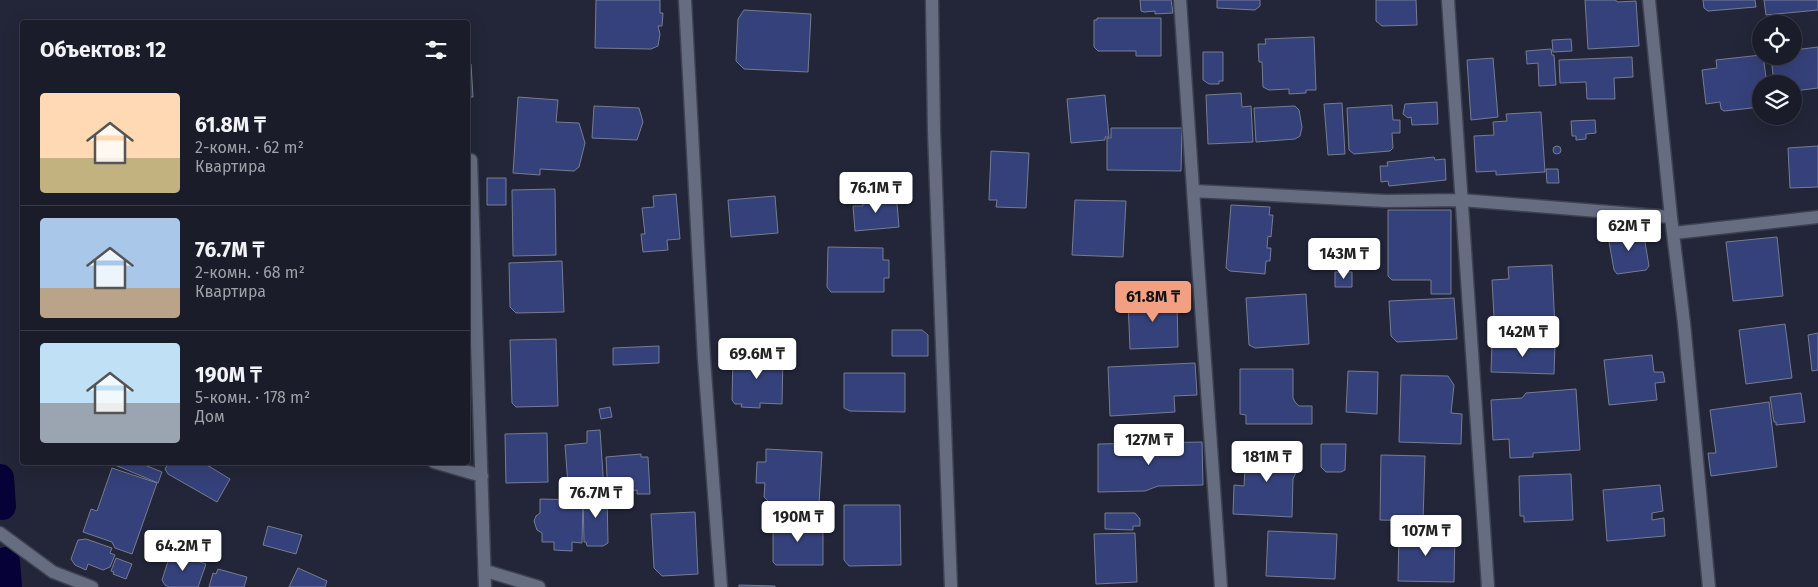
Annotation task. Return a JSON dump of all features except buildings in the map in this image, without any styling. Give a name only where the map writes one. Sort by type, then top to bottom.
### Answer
[{"type":"street","points":[[685,0],[704,359],[721,587]]},
{"type":"street","points":[[932,0],[934,131],[951,587]]},
{"type":"street","points":[[1180,0],[1205,380],[1221,587]]},
{"type":"street","points":[[1448,0],[1488,587]]},
{"type":"street","points":[[1649,0],[1671,217],[1684,322],[1709,587]]},
{"type":"street","points":[[471,160],[486,571],[485,587]]},
{"type":"street","points":[[1194,191],[1386,201],[1461,200],[1671,217]]},
{"type":"street","points":[[1674,233],[1818,217]]},
{"type":"street","points":[[444,465],[482,476]]},
{"type":"street","points":[[0,533],[52,572],[92,587]]},
{"type":"street","points":[[486,571],[539,587]]},
{"type":"waterway","points":[[0,478],[2,506]]},
{"type":"waterway","points":[[6,561],[8,587]]}]
